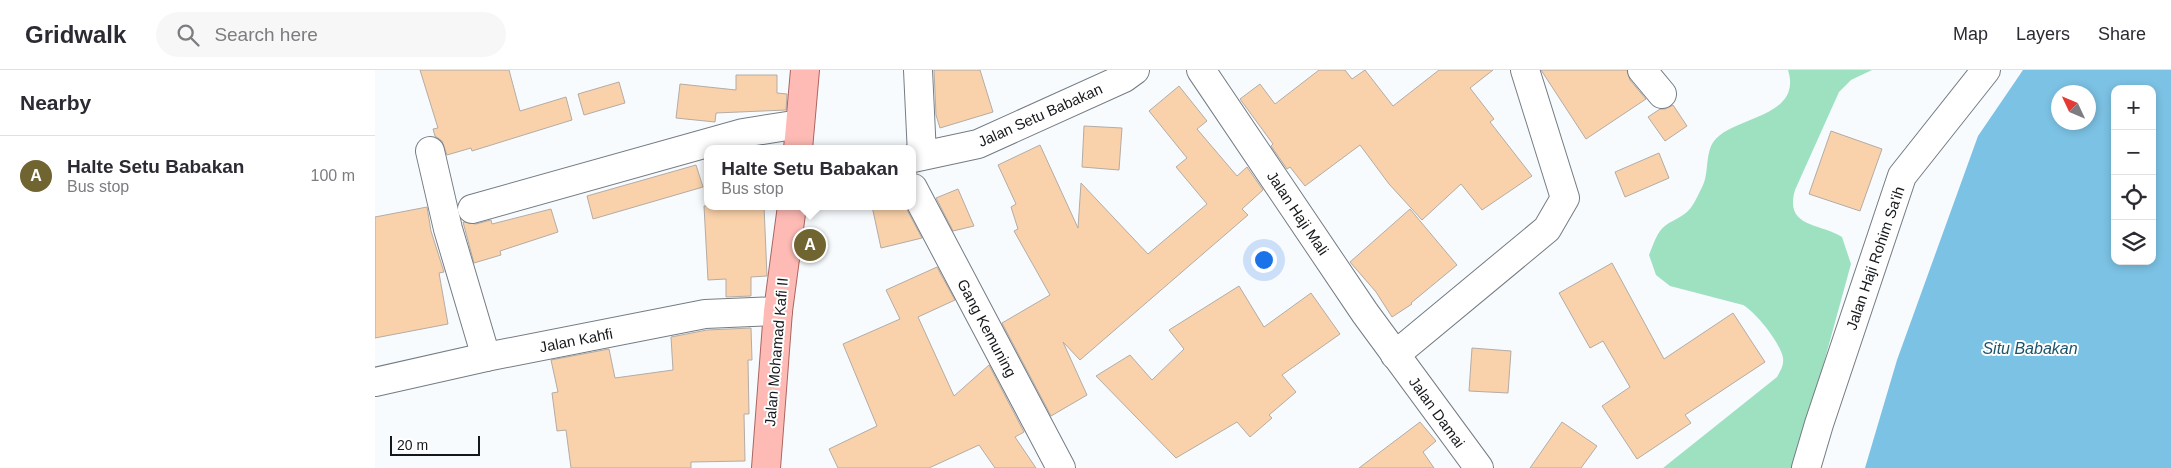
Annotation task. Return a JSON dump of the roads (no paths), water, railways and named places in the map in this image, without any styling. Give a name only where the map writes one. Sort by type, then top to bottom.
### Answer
[{"type":"main road","points":[[799,136],[805,70]]},
{"type":"main road","name":"Jalan Mohamad Kafi II","points":[[766,468],[778,311],[791,210]]},
{"type":"street","points":[[917,70],[917,156]]},
{"type":"street","name":"Jalan Setu Babakan","points":[[917,156],[978,144],[1124,78],[1135,70]]},
{"type":"street","name":"Jalan Haji Mali","points":[[1201,70],[1395,355]]},
{"type":"street","points":[[1395,355],[1547,229],[1565,198],[1525,70]]},
{"type":"street","points":[[1643,70],[1662,94]]},
{"type":"street","name":"Jalan Haji Rohim Sa'ih","points":[[1807,468],[1819,424],[1902,176],[1986,70]]},
{"type":"street","points":[[472,209],[743,133],[799,136]]},
{"type":"street","points":[[430,151],[448,229],[487,357]]},
{"type":"street","name":"Gang Kemuning","points":[[916,194],[1061,468]]},
{"type":"street","name":"Jalan Kahfi","points":[[375,382],[487,357],[705,314],[778,311]]},
{"type":"street","name":"Jalan Damai","points":[[1395,355],[1479,468]]},
{"type":"water","name":"Situ Babakan","points":[[2023,70],[2171,70],[2171,468],[1865,468],[1897,360],[1978,136]]},
{"type":"place","name":"Halte Setu Babakan","points":[[810,245]]}]
